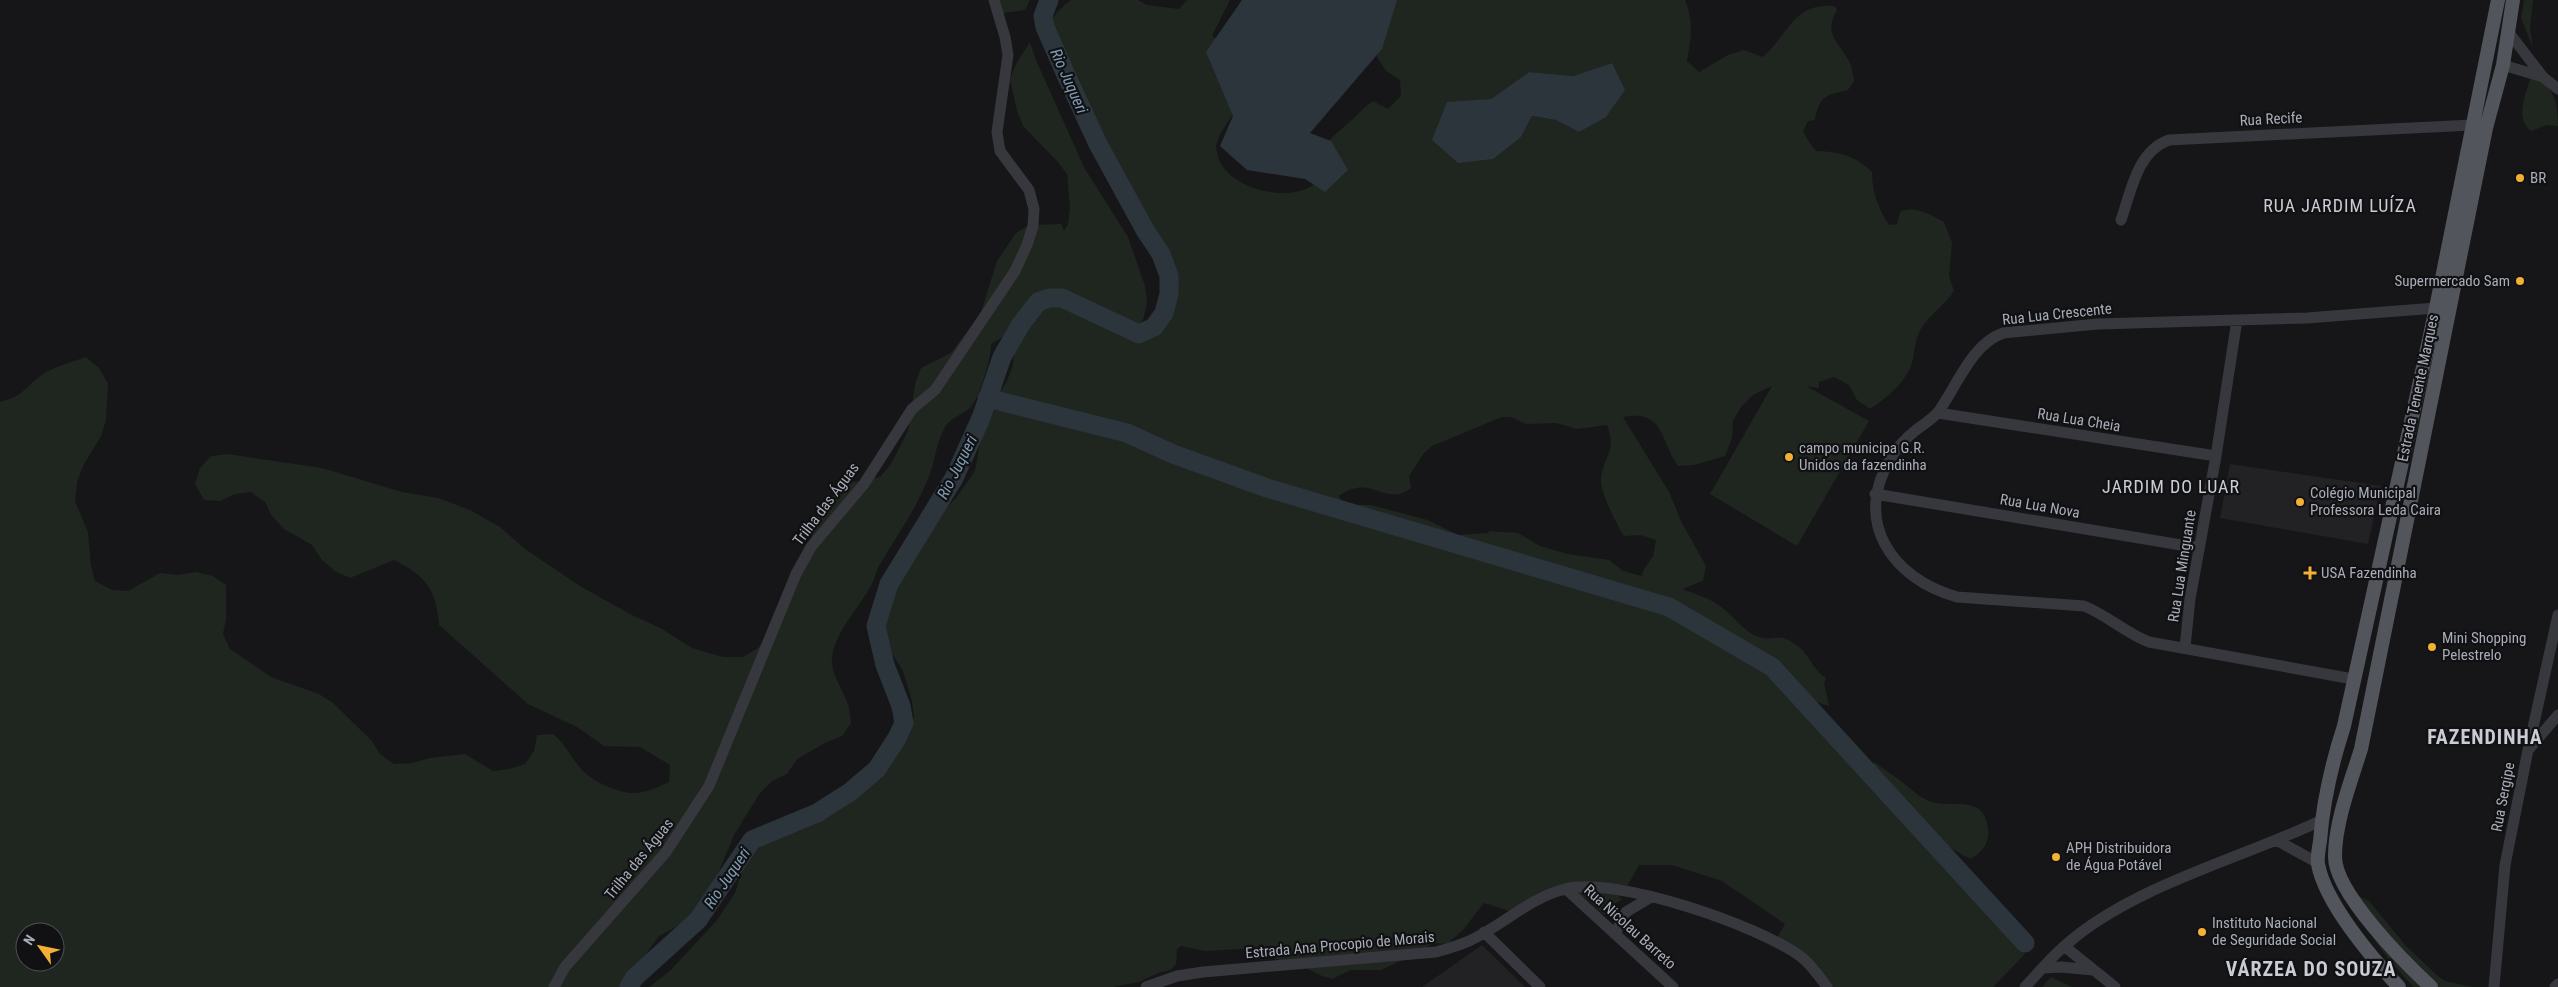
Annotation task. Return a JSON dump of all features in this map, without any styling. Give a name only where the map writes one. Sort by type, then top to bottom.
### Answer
[{"type":"main road","name":"Estrada Tenente Marques","points":[[2399,987],[2376,962],[2339,911],[2318,863],[2322,820],[2436,308],[2498,0]]},
{"type":"main road","name":"Estrada Tenente Marques","points":[[2431,987],[2401,959],[2372,923],[2343,882],[2335,858],[2339,823],[2361,749],[2486,128],[2504,65],[2510,34],[2513,0]]},
{"type":"main road","points":[[2494,23],[2496,32],[2490,57],[2504,65]]},
{"type":"street","name":"Trilha das Águas","points":[[554,987],[558,977],[566,967],[646,878],[685,826],[709,786],[796,574],[807,554],[864,484],[912,409],[935,390],[1015,271],[1027,245],[1033,226],[1034,208],[1029,190],[1000,151],[996,132],[1008,55],[1005,37],[994,0]]},
{"type":"street","points":[[2510,34],[2544,77],[2558,89]]},
{"type":"street","points":[[2504,65],[2544,77]]},
{"type":"street","name":"Rua Recife","points":[[2121,220],[2145,158],[2152,148],[2169,140],[2472,125]]},
{"type":"street","name":"Rua Lua Crescente","points":[[2185,647],[2141,639],[2084,606],[1957,597],[1928,586],[1906,571],[1885,542],[1875,520],[1875,494],[1883,473],[1901,444],[1938,413],[1979,349],[1993,337],[2004,333],[2098,324],[2307,318],[2436,308]]},
{"type":"street","name":"Rua Lua Minguante","points":[[2185,647],[2199,548],[2216,456],[2237,320]]},
{"type":"street","name":"Rua Lua Cheia","points":[[1938,413],[2216,456]]},
{"type":"street","name":"Rua Lua Nova","points":[[1875,494],[2199,548]]},
{"type":"street","name":"Rua Sergipe","points":[[2494,987],[2505,865],[2558,615]]},
{"type":"street","points":[[2185,647],[2354,679]]},
{"type":"street","points":[[2528,750],[2558,716]]},
{"type":"street","points":[[2025,987],[2064,946],[2119,908],[2160,888],[2278,841],[2322,820]]},
{"type":"street","points":[[2278,841],[2318,863]]},
{"type":"street","name":"Estrada Ana Procopio de Morais","points":[[1146,987],[1177,976],[1202,972],[1436,952],[1456,946],[1484,932],[1525,907],[1566,889],[1597,886],[1651,897],[1723,920],[1773,940],[1801,956],[1827,987]]},
{"type":"street","name":"Rua Nicolau Barreto","points":[[1566,889],[1674,987]]},
{"type":"street","points":[[1615,934],[1626,912],[1651,897]]},
{"type":"street","points":[[1484,932],[1540,987]]},
{"type":"street","points":[[2064,946],[2115,987]]},
{"type":"street","points":[[2043,968],[2061,967],[2093,970]]},
{"type":"shaded area","points":[[995,0],[1030,0],[1025,10],[1004,13]]},
{"type":"shaded area","points":[[1071,0],[1138,0],[1147,5],[1179,9],[1187,0],[1230,0],[1212,36],[1215,38],[1231,32],[1243,104],[1220,134],[1216,146],[1218,157],[1224,168],[1244,184],[1272,192],[1286,193],[1299,191],[1315,183],[1319,178],[1324,151],[1328,142],[1373,101],[1388,109],[1401,96],[1400,80],[1386,71],[1377,57],[1384,25],[1396,0],[1685,0],[1691,23],[1687,61],[1699,72],[1728,55],[1744,50],[1763,57],[1801,14],[1821,6],[1835,6],[1837,10],[1831,26],[1832,32],[1850,63],[1854,81],[1848,90],[1829,95],[1821,101],[1815,120],[1808,121],[1803,131],[1816,151],[1832,152],[1853,158],[1872,172],[1876,200],[1889,225],[1897,224],[1900,212],[1906,210],[1917,210],[1944,222],[1952,243],[1949,276],[1954,291],[1921,329],[1916,340],[1913,359],[1907,374],[1890,394],[1870,409],[1857,400],[1849,385],[1834,377],[1819,382],[1819,388],[1806,386],[1869,421],[1797,546],[1710,494],[1772,386],[1753,395],[1741,407],[1733,421],[1732,438],[1725,456],[1694,465],[1678,466],[1660,429],[1654,422],[1637,416],[1623,417],[1669,492],[1682,523],[1706,566],[1703,581],[1682,589],[1719,605],[1756,636],[1786,639],[1803,651],[1818,671],[1826,678],[1824,683],[1829,706],[1814,701],[1807,715],[1866,781],[1873,779],[1874,762],[1927,800],[1936,803],[1973,806],[1980,810],[1985,817],[1988,839],[1984,847],[1970,859],[1913,826],[1909,829],[2025,954],[1993,987],[1829,987],[1777,938],[1785,924],[1722,881],[1672,865],[1639,865],[1623,894],[1618,898],[1623,899],[1612,905],[1604,915],[1586,898],[1556,895],[1513,912],[1484,903],[1463,930],[1447,944],[1433,943],[1418,953],[1381,970],[1351,970],[1332,979],[1304,967],[1241,949],[1204,951],[1181,946],[1177,949],[1176,964],[1171,970],[1158,973],[1139,982],[1113,987],[649,987],[670,971],[717,920],[735,893],[750,844],[763,832],[810,806],[841,793],[855,783],[893,748],[914,718],[912,701],[903,671],[886,644],[882,627],[885,612],[906,566],[944,510],[956,498],[975,471],[983,425],[989,409],[1007,381],[1013,365],[1014,349],[1005,336],[991,344],[984,378],[974,403],[967,411],[946,425],[939,441],[929,476],[919,499],[879,566],[867,593],[843,628],[834,647],[832,657],[833,669],[848,704],[851,723],[842,736],[825,743],[797,759],[787,774],[772,781],[760,793],[734,835],[714,883],[711,899],[702,913],[659,936],[622,987],[0,987],[0,402],[18,395],[43,374],[86,357],[99,368],[108,384],[106,420],[101,436],[83,466],[77,482],[75,501],[88,532],[91,566],[95,581],[112,590],[128,591],[160,573],[178,575],[196,572],[213,576],[226,585],[226,619],[223,634],[230,649],[271,677],[319,694],[333,703],[372,741],[380,754],[394,764],[412,763],[430,758],[465,754],[493,771],[509,769],[525,764],[534,751],[537,735],[553,734],[582,770],[600,783],[629,793],[653,789],[669,782],[670,765],[640,747],[604,746],[577,727],[528,704],[439,625],[438,613],[432,593],[422,578],[414,572],[394,560],[350,578],[335,571],[322,560],[312,545],[284,529],[272,516],[265,502],[251,492],[235,494],[220,501],[204,500],[195,484],[200,468],[211,456],[227,454],[322,468],[402,492],[438,498],[470,510],[500,527],[525,549],[580,586],[628,613],[662,629],[692,648],[723,657],[743,657],[758,648],[769,633],[811,540],[814,520],[825,504],[836,492],[849,483],[880,477],[891,464],[908,431],[915,384],[921,368],[951,353],[972,325],[981,312],[997,261],[1016,233],[1029,225],[1061,224],[1064,231],[1068,224],[1070,208],[1067,174],[1023,126],[1017,111],[1010,79],[1016,64],[1030,42],[1035,58],[1085,169],[1128,237],[1145,286],[1147,302],[1144,317],[1136,334],[1151,336],[1164,328],[1173,314],[1174,298],[1157,246],[1115,191],[1098,160],[1057,48],[1043,39],[1057,12]],"holes":[[[1612,63],[1580,132],[1556,120],[1532,116],[1521,137],[1447,103],[1491,99],[1529,72],[1573,76]],[[1502,417],[1511,417],[1526,424],[1556,423],[1577,429],[1607,425],[1611,441],[1601,483],[1609,507],[1624,536],[1640,535],[1656,540],[1653,556],[1643,571],[1642,576],[1623,571],[1609,560],[1568,554],[1540,546],[1518,533],[1488,531],[1489,533],[1458,535],[1428,520],[1371,505],[1346,505],[1341,501],[1339,496],[1360,487],[1385,493],[1402,493],[1411,488],[1409,476],[1424,453],[1432,446]]]},
{"type":"shaded area","points":[[1242,0],[1397,0],[1382,49],[1310,133],[1331,141],[1348,170],[1325,192],[1305,179],[1247,170],[1220,146],[1233,116],[1206,52]]},
{"type":"shaded area","points":[[2524,0],[2533,0],[2530,29],[2533,48],[2521,18]]},
{"type":"shaded area","points":[[1612,63],[1625,90],[1606,117],[1579,132],[1556,120],[1532,116],[1521,137],[1493,159],[1458,163],[1432,140],[1447,102],[1491,99],[1529,72],[1573,76]]},
{"type":"shaded area","points":[[2530,79],[2538,81],[2550,90],[2556,103],[2558,126],[2547,125],[2531,131],[2526,126],[2522,113]]},
{"type":"shaded area","name":"Colégio Municipal Professora Leda Caira","points":[[2230,464],[2381,486],[2368,544],[2220,518]]},
{"type":"shaded area","points":[[2357,895],[2369,901],[2407,947],[2439,977],[2445,981],[2473,987],[2414,987],[2389,960],[2354,909]]},
{"type":"shaded area","points":[[1482,945],[1525,987],[1422,987]]},
{"type":"shaded area","points":[[2051,977],[2072,987],[2042,987]]},
{"type":"waterway","name":"Rio Juqueri","points":[[629,987],[634,978],[698,920],[752,840],[817,813],[850,792],[877,769],[897,738],[904,723],[901,706],[885,665],[876,626],[889,584],[954,478],[981,418],[1002,357],[1021,324],[1038,302],[1049,298],[1062,298],[1139,334],[1154,327],[1164,313],[1169,294],[1169,276],[1161,254],[1145,230],[1098,144],[1066,75],[1045,27],[1043,16],[1049,0]]},
{"type":"waterway","points":[[987,398],[1127,433],[1173,454],[1267,488],[1669,607],[1772,667],[2025,943]]},
{"type":"place","name":"BR","points":[[2520,178]]},
{"type":"place","name":"Supermercado Sam","points":[[2520,281]]},
{"type":"place","name":"campo municipa G.R. Unidos da fazendinha","points":[[1789,457]]},
{"type":"place","name":"Colégio Municipal Professora Leda Caira","points":[[2300,502]]},
{"type":"place","name":"USA Fazendinha","points":[[2310,573]]},
{"type":"place","name":"Mini Shopping Pelestrelo","points":[[2432,647]]},
{"type":"place","name":"APH Distribuidora de Água Potável","points":[[2056,857]]},
{"type":"place","name":"Instituto Nacional de Seguridade Social","points":[[2202,932]]},
{"type":"district","name":"RUA JARDIM LUÍZA","points":[[2340,205]]},
{"type":"district","name":"JARDIM DO LUAR","points":[[2171,486]]},
{"type":"district","name":"FAZENDINHA","points":[[2485,737]]},
{"type":"district","name":"VÁRZEA DO SOUZA","points":[[2311,969]]}]
